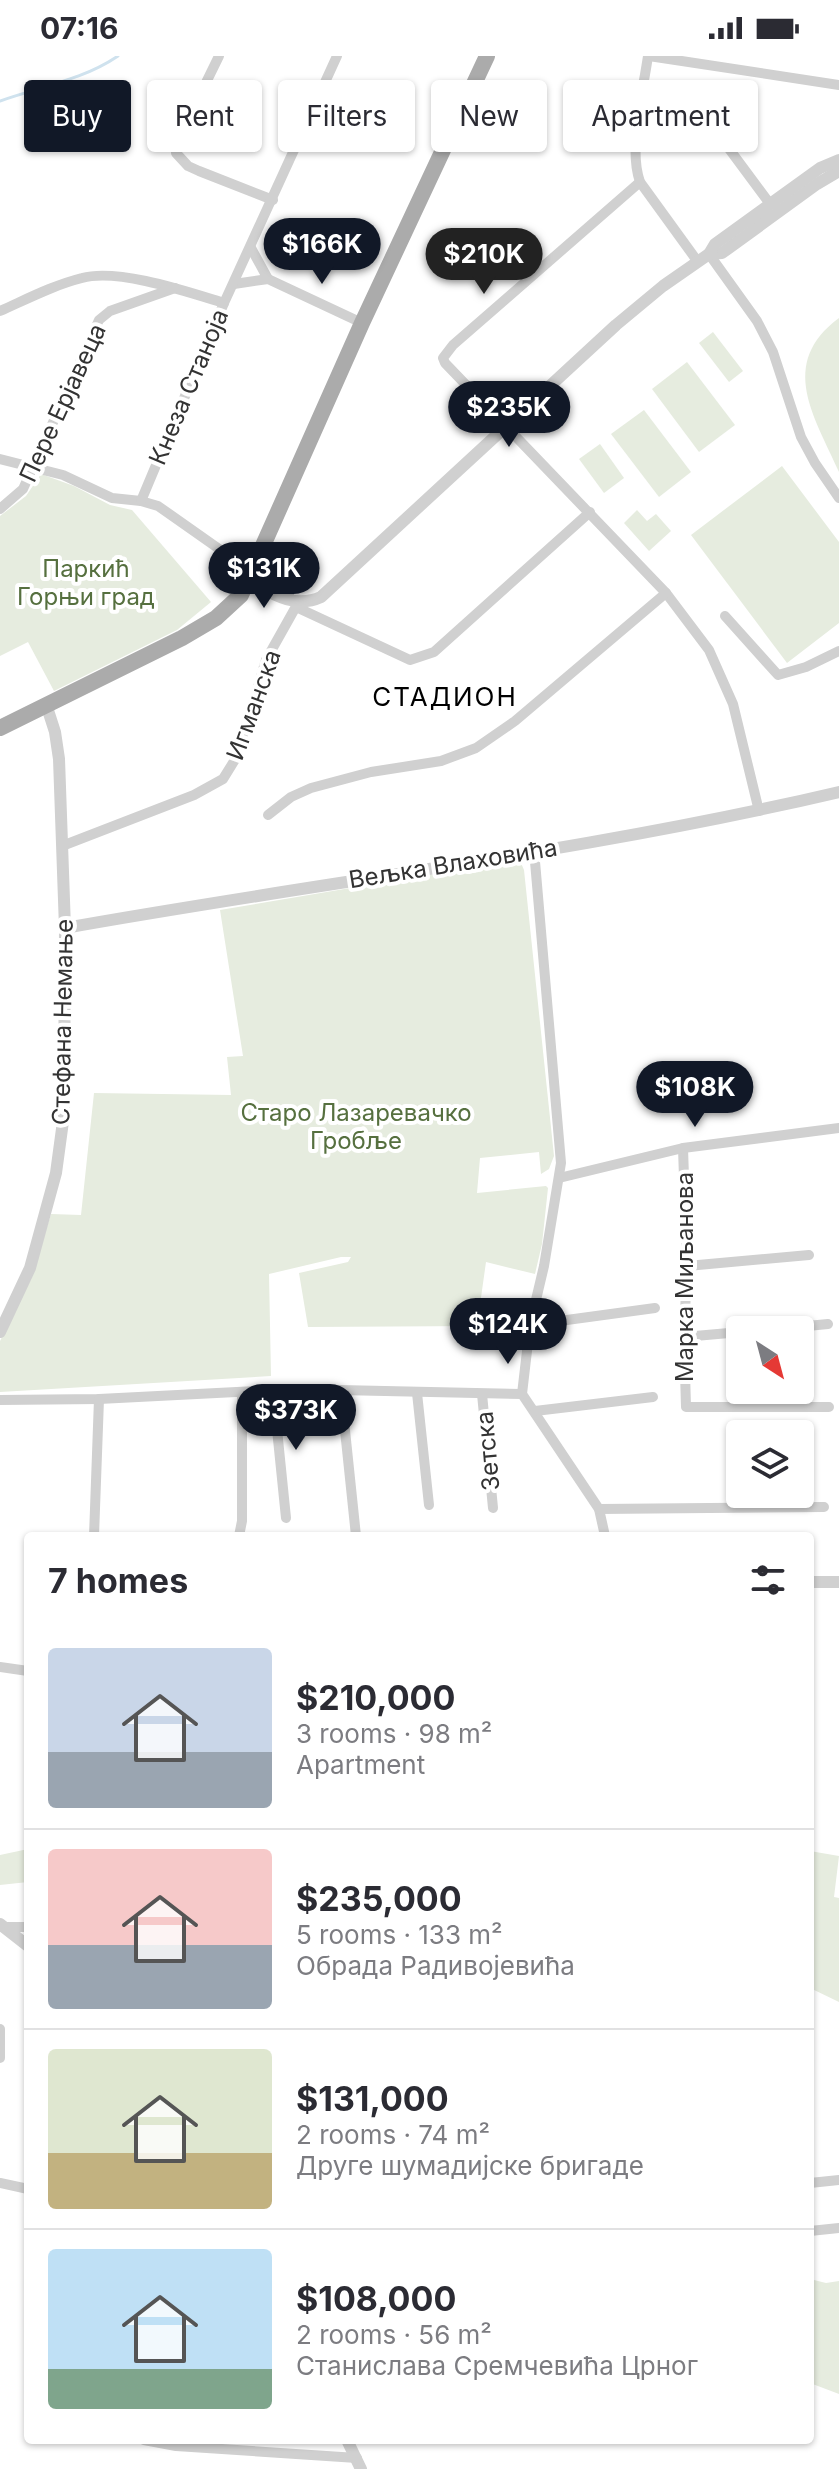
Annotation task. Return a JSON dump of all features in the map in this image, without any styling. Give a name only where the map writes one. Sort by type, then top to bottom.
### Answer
[{"type":"main road","points":[[0,728],[216,618],[234,603],[250,576],[362,323],[487,56]]},
{"type":"street","points":[[219,56],[176,144],[176,153],[188,166],[273,200]]},
{"type":"street","name":"Кнеза Станоја","points":[[141,501],[224,303],[337,56]]},
{"type":"street","points":[[698,262],[640,182],[635,170],[649,56],[839,85]]},
{"type":"street","points":[[731,152],[770,204]]},
{"type":"street","points":[[296,604],[312,601],[331,590],[616,325],[709,254],[715,244],[820,168],[839,160]]},
{"type":"street","points":[[709,254],[722,253],[839,171]]},
{"type":"street","points":[[640,182],[446,352],[443,358],[666,593],[709,650],[733,704],[759,811]]},
{"type":"street","points":[[251,248],[268,279]]},
{"type":"street","points":[[709,254],[757,321],[773,352],[801,437],[839,498]]},
{"type":"street","points":[[0,311],[82,278],[98,275],[175,288],[224,303]]},
{"type":"street","points":[[234,284],[268,279],[362,323]]},
{"type":"street","name":"Пере Ерјавеца","points":[[0,509],[23,489],[99,320],[110,311],[175,288]]},
{"type":"street","points":[[0,459],[63,475],[112,498],[141,501],[168,511],[250,576],[296,604],[410,660],[434,652],[460,631],[590,512]]},
{"type":"street","points":[[268,815],[291,797],[311,788],[371,772],[441,761],[476,748],[515,721],[666,593]]},
{"type":"street","name":"Игманска","points":[[62,846],[194,795],[223,779],[236,758],[266,660],[296,604]]},
{"type":"street","points":[[725,616],[778,675],[806,667],[839,651]]},
{"type":"street","name":"Стефана Немање","points":[[0,1332],[30,1268],[57,1167],[64,1114],[65,928],[59,759],[46,704]]},
{"type":"street","name":"Вељка Влаховића","points":[[65,928],[759,811],[839,792]]},
{"type":"street","points":[[534,850],[561,1163],[544,1266],[530,1325],[522,1394],[599,1509],[604,1532]]},
{"type":"street","points":[[559,1178],[683,1148],[839,1128]]},
{"type":"street","name":"Марка Миљанова","points":[[683,1148],[687,1266],[684,1337],[686,1407],[829,1407]]},
{"type":"street","points":[[687,1266],[809,1255]]},
{"type":"street","points":[[530,1325],[655,1308]]},
{"type":"street","points":[[814,1325],[828,1324]]},
{"type":"street","points":[[684,1337],[726,1333]]},
{"type":"street","points":[[0,1400],[99,1399],[273,1390],[522,1394]]},
{"type":"street","points":[[273,1390],[286,1518]]},
{"type":"street","points":[[240,1532],[242,1392]]},
{"type":"street","points":[[341,1392],[356,1532]]},
{"type":"street","points":[[417,1393],[429,1505]]},
{"type":"street","name":"Зетска","points":[[482,1394],[493,1508]]},
{"type":"street","points":[[535,1411],[653,1397]]},
{"type":"street","points":[[94,1532],[99,1399]]},
{"type":"street","points":[[599,1509],[824,1507]]},
{"type":"street","points":[[814,1582],[839,1582]]},
{"type":"street","points":[[0,1667],[24,1670]]},
{"type":"street","points":[[3,1926],[24,1927]]},
{"type":"street","points":[[3,1926],[24,1943]]},
{"type":"street","points":[[0,2029],[0,2058]]},
{"type":"street","points":[[814,2183],[839,2180]]},
{"type":"street","points":[[0,2183],[24,2188]]},
{"type":"street","points":[[814,2231],[839,2228]]},
{"type":"street","points":[[165,2444],[359,2463]]},
{"type":"street","points":[[349,2444],[359,2463]]},
{"type":"green space","points":[[839,318],[839,472],[812,411],[805,372],[809,354],[820,336]]},
{"type":"green space","points":[[713,332],[743,371],[729,382],[699,343]]},
{"type":"green space","points":[[687,362],[735,425],[699,452],[652,389]]},
{"type":"green space","points":[[644,410],[691,472],[659,497],[611,434]]},
{"type":"green space","points":[[600,444],[624,478],[604,493],[579,459]]},
{"type":"green space","points":[[782,466],[839,542],[839,623],[787,663],[691,535]]},
{"type":"green space","name":"Паркић Горњи град","points":[[41,474],[74,486],[110,505],[132,510],[211,602],[177,630],[54,691],[28,642],[0,656],[0,516],[26,496]]},
{"type":"green space","points":[[637,510],[647,521],[656,514],[671,531],[649,551],[624,523]]},
{"type":"green space","name":"Старо Лазаревачко Гробље","points":[[510,861],[521,863],[524,870],[554,1156],[549,1169],[541,1174],[539,1152],[480,1158],[477,1193],[548,1188],[542,1244],[535,1274],[486,1262],[477,1326],[308,1327],[299,1273],[348,1262],[351,1257],[341,1257],[269,1274],[271,1376],[0,1392],[0,1341],[30,1281],[51,1214],[81,1215],[94,1093],[231,1095],[227,1057],[243,1056],[220,910]]},
{"type":"green space","points":[[24,1850],[24,1882],[0,1885],[0,1855]]},
{"type":"green space","points":[[814,1852],[839,1856],[834,1897],[839,1898],[839,2002],[814,1990]]},
{"type":"green space","points":[[814,2280],[826,2283],[839,2281],[839,2394],[814,2385]]},
{"type":"waterway","points":[[0,101],[76,77],[118,56]]},
{"type":"district","name":"СТАДИОН","points":[[445,697]]}]
